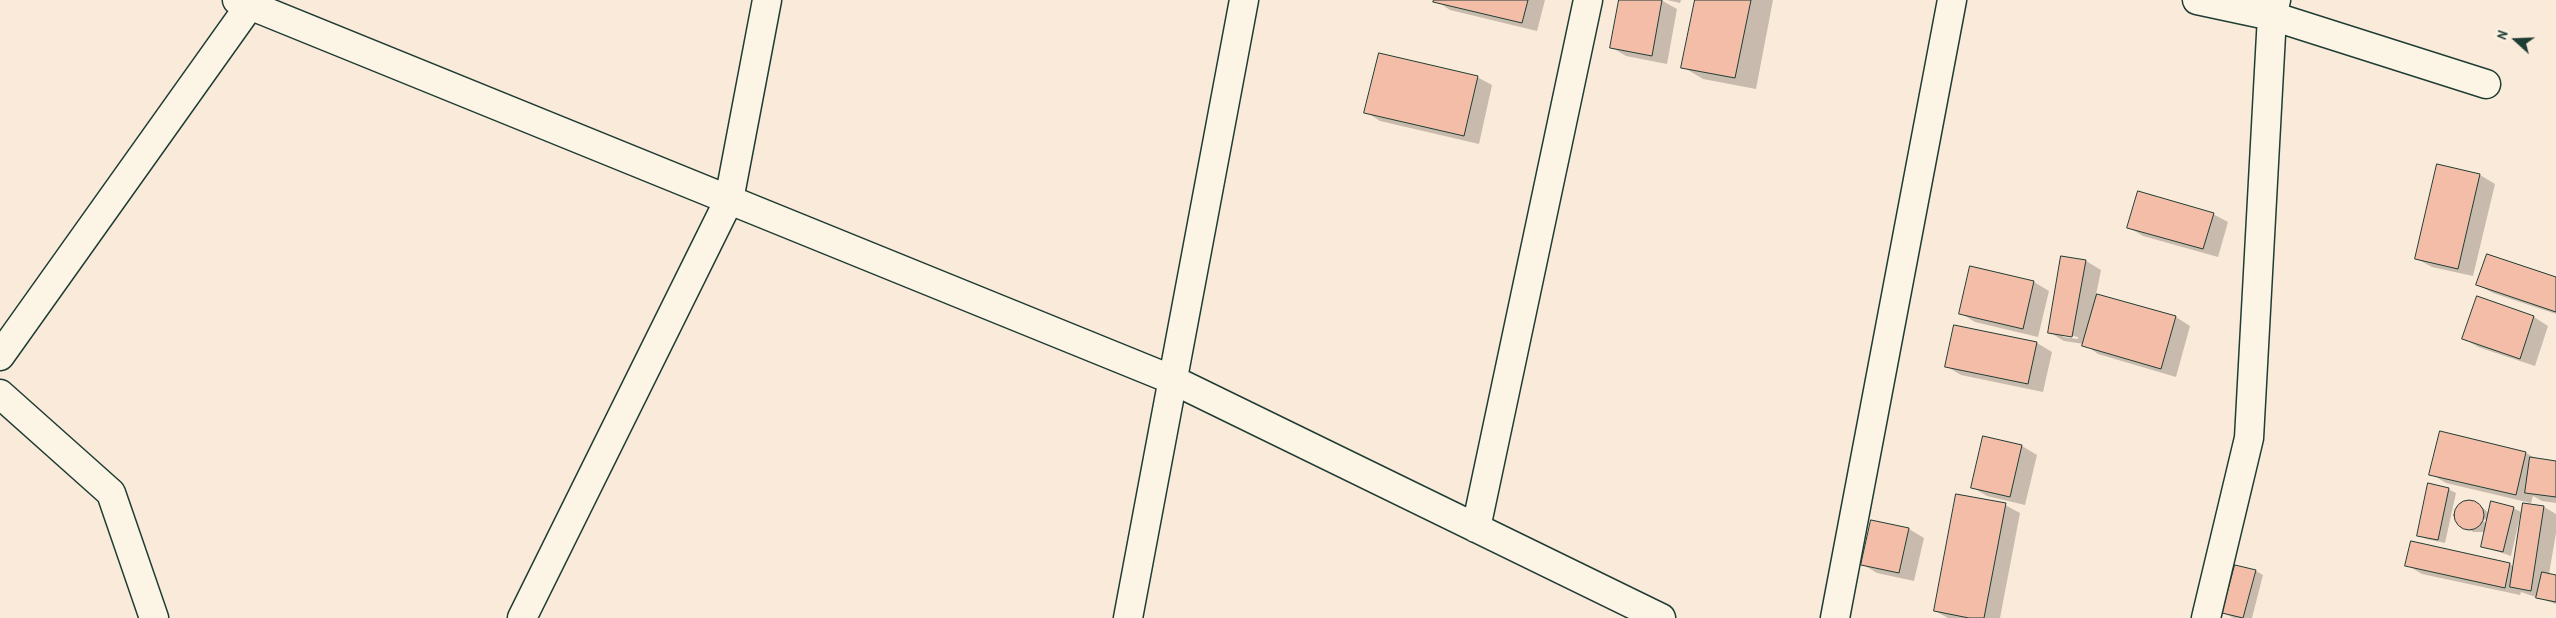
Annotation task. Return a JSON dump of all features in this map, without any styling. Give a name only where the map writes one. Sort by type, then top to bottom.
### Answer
[{"type":"street","points":[[522,618],[729,200],[767,0]]},
{"type":"street","points":[[1128,618],[1244,0]]},
{"type":"street","points":[[1476,528],[1588,0]]},
{"type":"street","points":[[1835,618],[1952,0]]},
{"type":"street","points":[[2197,0],[2274,8],[2486,84]]},
{"type":"street","points":[[0,356],[246,2],[1173,380],[1661,618]]},
{"type":"street","points":[[2206,618],[2249,438],[2274,8]]},
{"type":"street","points":[[0,394],[111,493],[154,618]]},
{"type":"building","points":[[1434,0],[1528,0],[1522,23],[1433,2]]},
{"type":"building","points":[[1619,0],[1662,0],[1652,56],[1610,48]]},
{"type":"building","points":[[1695,0],[1751,0],[1735,78],[1681,68]]},
{"type":"building","points":[[1379,53],[1478,76],[1464,136],[1364,113]]},
{"type":"building","points":[[2437,164],[2480,174],[2458,269],[2415,259]]},
{"type":"building","points":[[2138,191],[2214,213],[2203,249],[2127,228]]},
{"type":"building","points":[[2487,254],[2556,277],[2556,312],[2476,285]]},
{"type":"building","points":[[2061,256],[2086,260],[2072,337],[2048,333]]},
{"type":"building","points":[[1970,266],[2034,281],[2023,329],[1959,314]]},
{"type":"building","points":[[2097,294],[2176,316],[2161,369],[2082,346]]},
{"type":"building","points":[[2477,296],[2534,316],[2520,359],[2462,339]]},
{"type":"building","points":[[1954,325],[2037,342],[2028,384],[1945,367]]},
{"type":"building","points":[[2440,431],[2526,452],[2516,495],[2429,475]]},
{"type":"building","points":[[1983,436],[2022,445],[2010,497],[1971,488]]},
{"type":"building","points":[[2530,457],[2556,461],[2556,497],[2525,493]]},
{"type":"building","points":[[2428,483],[2449,488],[2438,540],[2417,536]]},
{"type":"building","points":[[1956,494],[2006,503],[1984,618],[1969,618],[1934,611]]},
{"type":"building","points":[[2469,500],[2475,501],[2483,509],[2483,521],[2475,529],[2469,530],[2463,529],[2455,521],[2454,515],[2455,509],[2463,501]]},
{"type":"building","points":[[2491,501],[2514,507],[2503,552],[2481,547]]},
{"type":"building","points":[[2523,503],[2544,506],[2531,591],[2510,587]]},
{"type":"building","points":[[1871,520],[1909,528],[1899,573],[1861,565]]},
{"type":"building","points":[[2411,541],[2510,563],[2505,588],[2405,566]]},
{"type":"building","points":[[2235,565],[2256,570],[2243,618],[2222,613]]},
{"type":"building","points":[[2542,572],[2556,575],[2556,602],[2536,598]]}]
